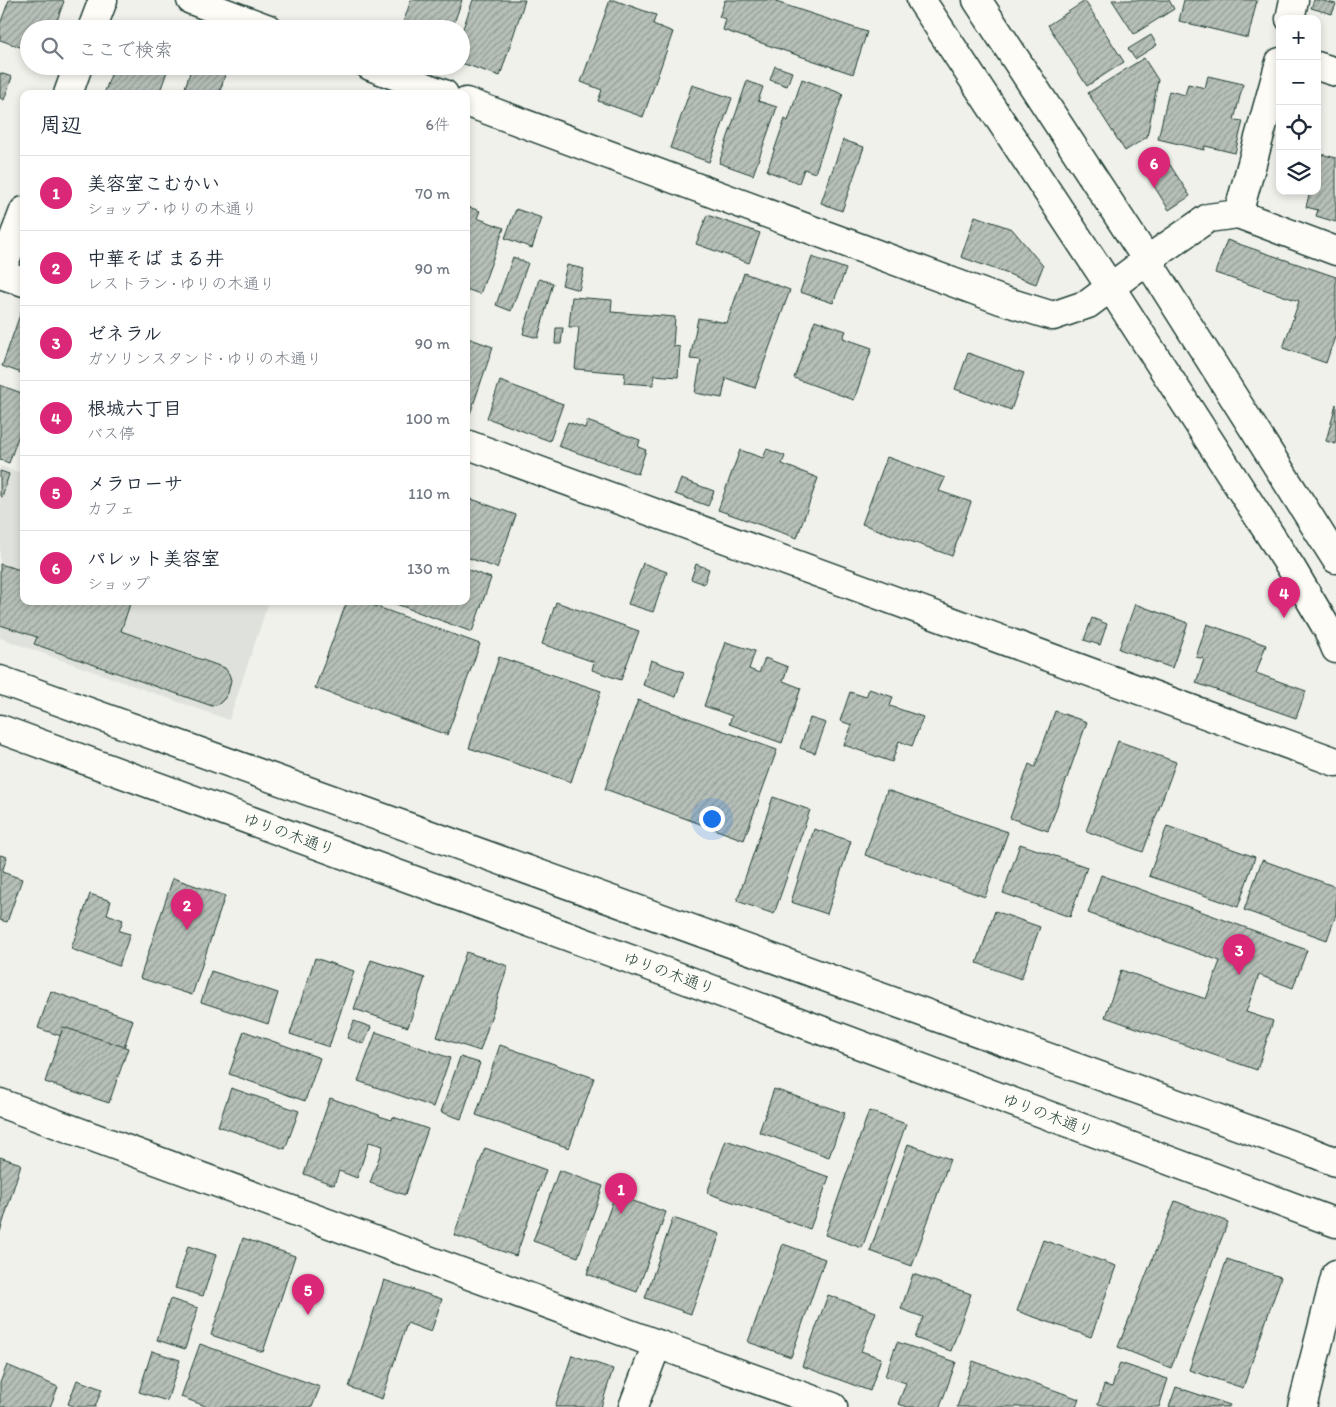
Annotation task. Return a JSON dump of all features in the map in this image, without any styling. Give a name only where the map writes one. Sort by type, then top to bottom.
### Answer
[{"type":"street","points":[[95,20],[103,0]]},
{"type":"street","points":[[191,0],[245,20]]},
{"type":"street","points":[[921,0],[1111,288],[1292,568],[1328,630],[1336,649]]},
{"type":"street","points":[[977,0],[1147,260],[1336,559]]},
{"type":"street","points":[[1291,15],[1294,0]]},
{"type":"street","points":[[1321,67],[1336,72]]},
{"type":"street","points":[[69,90],[75,75]]},
{"type":"street","points":[[394,75],[433,90]]},
{"type":"street","points":[[1238,214],[1276,76]]},
{"type":"street","points":[[470,103],[1000,300],[1052,316],[1088,304],[1208,218],[1238,214],[1336,251]]},
{"type":"street","points":[[20,222],[0,274],[20,281]]},
{"type":"street","points":[[470,445],[1336,762]]},
{"type":"street","points":[[0,680],[1336,1162]]},
{"type":"street","name":"ゆりの木通り","points":[[0,729],[670,973],[1336,1224]]},
{"type":"street","points":[[0,1103],[833,1407]]},
{"type":"street","points":[[1302,1407],[1336,1274]]},
{"type":"street","points":[[632,1407],[657,1344]]},
{"type":"shaded area","points":[[0,466],[20,473],[20,605],[268,605],[229,720],[0,638]]},
{"type":"building","points":[[9,0],[64,1],[57,20],[20,20],[20,47],[0,40],[0,24]]},
{"type":"building","points":[[411,0],[462,0],[455,20],[404,20]]},
{"type":"building","points":[[473,0],[525,0],[500,76],[470,66],[470,20],[466,20]]},
{"type":"building","points":[[610,0],[656,15],[653,24],[673,32],[643,117],[598,101],[602,90],[581,82]]},
{"type":"building","points":[[725,0],[777,0],[776,2],[867,32],[853,74],[723,30],[726,19],[719,17]]},
{"type":"building","points":[[1112,0],[1169,0],[1174,9],[1134,34]]},
{"type":"building","points":[[1184,0],[1257,0],[1248,38],[1179,21]]},
{"type":"building","points":[[1314,0],[1336,4],[1332,14],[1311,8]]},
{"type":"building","points":[[1085,1],[1124,62],[1087,86],[1048,25]]},
{"type":"building","points":[[1151,35],[1157,45],[1135,59],[1128,49]]},
{"type":"building","points":[[1144,58],[1158,80],[1147,137],[1125,151],[1088,93]]},
{"type":"building","points":[[775,66],[792,72],[787,86],[770,80]]},
{"type":"building","points":[[0,73],[12,77],[4,100],[0,98]]},
{"type":"building","points":[[111,75],[166,75],[160,90],[105,90]]},
{"type":"building","points":[[189,75],[225,75],[220,90],[184,90]]},
{"type":"building","points":[[1208,76],[1243,84],[1234,120],[1243,121],[1235,153],[1205,146],[1204,150],[1158,139],[1169,91],[1185,95],[1188,84],[1205,88]]},
{"type":"building","points":[[802,79],[843,94],[815,173],[804,169],[799,183],[767,171],[785,119],[788,121]]},
{"type":"building","points":[[747,81],[763,87],[758,101],[777,107],[753,175],[719,163]]},
{"type":"building","points":[[692,85],[732,98],[709,162],[670,148]]},
{"type":"building","points":[[843,140],[864,147],[842,211],[821,203]]},
{"type":"building","points":[[1161,151],[1190,196],[1169,210],[1140,164]]},
{"type":"building","points":[[1321,154],[1336,158],[1336,222],[1316,216],[1318,210],[1306,207],[1309,195],[1321,195]]},
{"type":"building","points":[[470,207],[480,211],[477,218],[504,228],[480,294],[470,290]]},
{"type":"building","points":[[516,209],[542,218],[532,248],[505,238]]},
{"type":"building","points":[[707,215],[760,233],[749,263],[696,244]]},
{"type":"building","points":[[975,216],[1012,229],[1043,266],[1036,284],[961,257]]},
{"type":"building","points":[[1227,240],[1336,277],[1336,334],[1326,363],[1283,348],[1299,301],[1215,273]]},
{"type":"building","points":[[513,257],[528,263],[511,311],[496,305]]},
{"type":"building","points":[[812,257],[846,269],[833,303],[800,292]]},
{"type":"building","points":[[567,265],[584,269],[579,290],[562,285]]},
{"type":"building","points":[[744,273],[790,290],[755,388],[726,378],[722,398],[695,393],[701,360],[690,359],[698,318],[727,323]]},
{"type":"building","points":[[539,279],[553,283],[538,338],[523,334]]},
{"type":"building","points":[[572,297],[612,300],[611,312],[675,317],[673,346],[680,347],[678,377],[654,375],[653,385],[624,383],[625,373],[575,369],[579,327],[569,327]]},
{"type":"building","points":[[20,315],[20,373],[2,366]]},
{"type":"building","points":[[815,320],[846,331],[843,338],[872,348],[854,400],[794,378]]},
{"type":"building","points":[[556,328],[563,328],[561,344],[555,344]]},
{"type":"building","points":[[470,339],[493,347],[470,414]]},
{"type":"building","points":[[968,353],[1024,373],[1011,410],[955,389]]},
{"type":"building","points":[[500,381],[563,404],[550,441],[487,418]]},
{"type":"building","points":[[0,385],[20,392],[20,431],[9,463],[0,460]]},
{"type":"building","points":[[1336,404],[1336,444],[1326,441]]},
{"type":"building","points":[[587,421],[640,440],[638,447],[646,450],[638,474],[558,446],[568,422],[585,428]]},
{"type":"building","points":[[767,449],[785,456],[782,464],[818,478],[797,538],[718,510],[740,450],[763,458]]},
{"type":"building","points":[[887,457],[945,478],[939,491],[971,502],[952,556],[862,524]]},
{"type":"building","points":[[0,471],[9,474],[2,497],[0,496]]},
{"type":"building","points":[[681,479],[714,491],[708,506],[675,494]]},
{"type":"building","points":[[470,498],[516,515],[497,568],[470,558]]},
{"type":"building","points":[[643,563],[667,572],[653,612],[628,604]]},
{"type":"building","points":[[0,564],[20,570],[20,605],[130,605],[121,631],[225,668],[231,680],[228,693],[219,704],[212,706],[34,644],[37,637],[0,625]]},
{"type":"building","points":[[696,564],[709,569],[704,584],[691,579]]},
{"type":"building","points":[[470,570],[491,578],[472,632],[399,605],[470,605]]},
{"type":"building","points":[[556,602],[639,631],[621,680],[592,670],[594,662],[542,644]]},
{"type":"building","points":[[1135,604],[1188,623],[1172,668],[1119,649]]},
{"type":"building","points":[[346,605],[372,605],[480,644],[447,735],[315,688]]},
{"type":"building","points":[[1092,618],[1107,624],[1100,645],[1084,640]]},
{"type":"building","points":[[1207,624],[1266,645],[1256,673],[1306,691],[1296,718],[1196,683],[1204,659],[1196,657]]},
{"type":"building","points":[[726,642],[755,651],[749,669],[759,673],[765,658],[788,667],[783,681],[801,688],[782,743],[729,724],[732,716],[704,706]]},
{"type":"building","points":[[499,657],[601,691],[571,782],[469,748]]},
{"type":"building","points":[[651,660],[684,672],[676,697],[643,685]]},
{"type":"building","points":[[869,689],[893,697],[890,706],[923,717],[912,746],[899,741],[892,762],[844,745],[852,725],[840,721],[850,692],[866,697]]},
{"type":"building","points":[[638,700],[777,750],[744,840],[605,789]]},
{"type":"building","points":[[1055,711],[1087,722],[1048,831],[1010,818],[1029,764],[1035,767]]},
{"type":"building","points":[[810,718],[826,723],[815,753],[800,748]]},
{"type":"building","points":[[1118,741],[1176,762],[1143,852],[1086,831]]},
{"type":"building","points":[[887,790],[1008,832],[985,897],[865,855]]},
{"type":"building","points":[[773,797],[810,810],[774,914],[737,901]]},
{"type":"building","points":[[1167,826],[1255,857],[1238,907],[1149,876]]},
{"type":"building","points":[[814,829],[851,841],[827,914],[791,902]]},
{"type":"building","points":[[1020,844],[1087,867],[1070,917],[1003,893]]},
{"type":"building","points":[[0,855],[7,857],[2,872],[22,879],[7,922],[0,920]]},
{"type":"building","points":[[1262,860],[1336,887],[1336,915],[1327,940],[1244,910]]},
{"type":"building","points":[[1101,875],[1307,950],[1293,988],[1259,975],[1246,1012],[1273,1021],[1257,1070],[1105,1017],[1121,970],[1206,999],[1220,961],[1088,913]]},
{"type":"building","points":[[173,878],[225,896],[192,995],[140,978]]},
{"type":"building","points":[[90,894],[111,901],[107,914],[123,920],[119,931],[130,934],[119,966],[71,949]]},
{"type":"building","points":[[995,911],[1040,927],[1021,979],[977,963]]},
{"type":"building","points":[[466,952],[508,966],[480,1051],[437,1037]]},
{"type":"building","points":[[315,958],[354,971],[329,1047],[290,1034]]},
{"type":"building","points":[[371,960],[425,978],[408,1027],[354,1009]]},
{"type":"building","points":[[211,971],[278,993],[268,1024],[201,1002]]},
{"type":"building","points":[[51,991],[133,1020],[121,1057],[38,1028]]},
{"type":"building","points":[[354,1021],[371,1027],[364,1044],[347,1038]]},
{"type":"building","points":[[63,1027],[128,1048],[109,1103],[45,1082]]},
{"type":"building","points":[[244,1031],[320,1058],[305,1101],[229,1074]]},
{"type":"building","points":[[376,1032],[450,1058],[433,1107],[358,1081]]},
{"type":"building","points":[[500,1045],[594,1078],[569,1148],[476,1115]]},
{"type":"building","points":[[460,1057],[480,1063],[461,1119],[441,1112]]},
{"type":"building","points":[[231,1088],[299,1111],[285,1149],[218,1126]]},
{"type":"building","points":[[774,1089],[845,1113],[829,1157],[759,1132]]},
{"type":"building","points":[[330,1098],[379,1116],[392,1120],[393,1117],[428,1129],[405,1195],[370,1183],[383,1146],[369,1142],[357,1178],[339,1171],[334,1185],[304,1174]]},
{"type":"building","points":[[869,1111],[906,1124],[862,1248],[825,1235]]},
{"type":"building","points":[[726,1140],[829,1177],[810,1229],[707,1193]]},
{"type":"building","points":[[908,1144],[950,1159],[912,1266],[870,1251]]},
{"type":"building","points":[[485,1148],[546,1170],[516,1256],[454,1235]]},
{"type":"building","points":[[0,1157],[21,1164],[0,1232]]},
{"type":"building","points":[[559,1170],[603,1186],[578,1257],[533,1241]]},
{"type":"building","points":[[615,1195],[666,1212],[637,1292],[587,1274]]},
{"type":"building","points":[[1175,1201],[1228,1222],[1171,1368],[1118,1347]]},
{"type":"building","points":[[673,1218],[720,1234],[691,1314],[645,1298]]},
{"type":"building","points":[[243,1238],[295,1256],[263,1352],[211,1335]]},
{"type":"building","points":[[1043,1240],[1116,1266],[1091,1337],[1017,1311]]},
{"type":"building","points":[[783,1244],[825,1259],[791,1357],[748,1342]]},
{"type":"building","points":[[188,1246],[216,1255],[203,1296],[175,1288]]},
{"type":"building","points":[[1227,1259],[1281,1277],[1243,1388],[1189,1370]]},
{"type":"building","points":[[913,1274],[971,1294],[951,1351],[915,1338],[923,1317],[901,1309]]},
{"type":"building","points":[[384,1280],[442,1299],[431,1332],[407,1323],[382,1399],[349,1387]]},
{"type":"building","points":[[828,1295],[876,1312],[861,1351],[881,1358],[870,1391],[802,1366]]},
{"type":"building","points":[[170,1299],[198,1308],[185,1349],[157,1340]]},
{"type":"building","points":[[897,1342],[956,1362],[940,1407],[908,1407],[898,1404],[906,1383],[885,1376]]},
{"type":"building","points":[[200,1344],[320,1387],[312,1407],[208,1407],[181,1397]]},
{"type":"building","points":[[152,1351],[180,1360],[167,1401],[139,1392]]},
{"type":"building","points":[[572,1355],[613,1369],[601,1407],[555,1407]]},
{"type":"building","points":[[973,1361],[1079,1399],[1076,1407],[957,1407]]},
{"type":"building","points":[[1120,1363],[1168,1379],[1159,1407],[1109,1407],[1098,1404],[1104,1385],[1112,1387]]},
{"type":"building","points":[[7,1365],[58,1387],[50,1407],[0,1407],[0,1383]]},
{"type":"building","points":[[77,1380],[102,1389],[95,1407],[76,1407],[68,1404]]},
{"type":"building","points":[[1176,1387],[1230,1405],[1229,1407],[1169,1407]]},
{"type":"place","name":"パレット美容室","points":[[1154,188]]},
{"type":"place","name":"根城六丁目","points":[[1284,618]]},
{"type":"place","name":"中華そば まる井","points":[[187,930]]},
{"type":"place","name":"ゼネラル","points":[[1239,975]]},
{"type":"place","name":"美容室こむかい","points":[[621,1214]]},
{"type":"place","name":"メラローサ","points":[[308,1315]]}]
